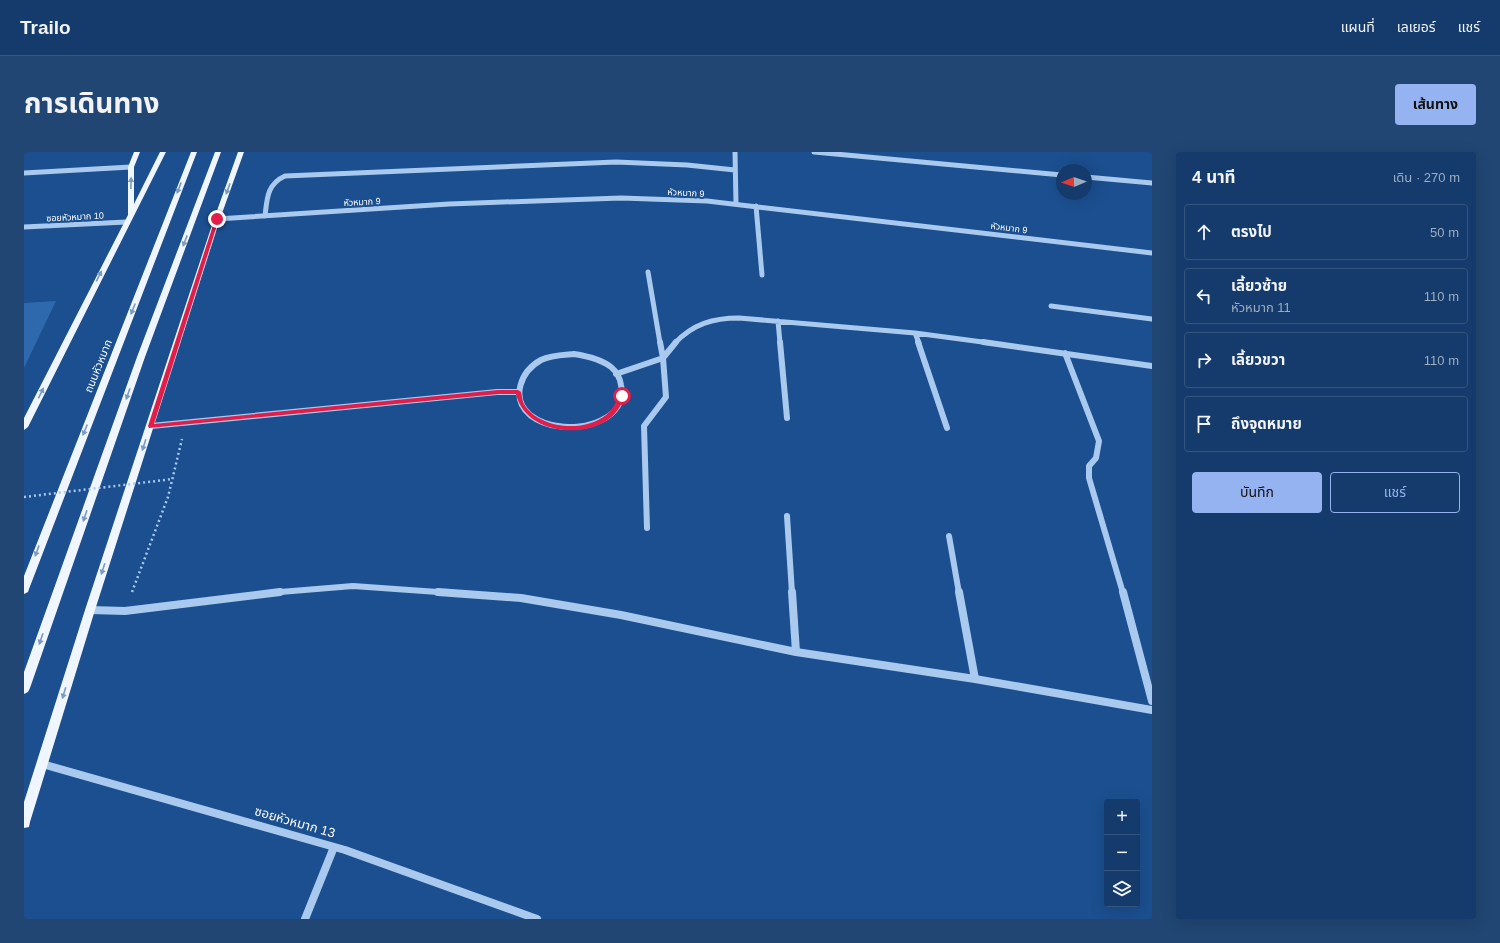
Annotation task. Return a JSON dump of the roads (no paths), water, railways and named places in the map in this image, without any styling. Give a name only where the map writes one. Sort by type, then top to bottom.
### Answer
[{"type":"main road","points":[[128,219],[131,167],[137,152]]},
{"type":"main road","points":[[24,428],[163,152]]},
{"type":"main road","name":"ถนนหัวหมาก","points":[[24,589],[187,166],[194,152]]},
{"type":"main road","points":[[24,688],[141,357],[218,152]]},
{"type":"main road","points":[[24,822],[90,610],[217,219],[241,152]]},
{"type":"street","points":[[735,152],[736,204]]},
{"type":"street","points":[[814,152],[1056,174]]},
{"type":"street","points":[[265,216],[271,185],[277,178],[285,176],[616,162],[687,165],[735,170]]},
{"type":"street","points":[[24,173],[131,167]]},
{"type":"street","points":[[1092,178],[1152,183]]},
{"type":"street","name":"หัวหมาก 9","points":[[217,219],[449,204],[620,198],[707,201],[1152,253]]},
{"type":"street","points":[[756,206],[762,275]]},
{"type":"street","name":"ซอยหัวหมาก 10","points":[[24,227],[128,219]]},
{"type":"street","points":[[647,528],[644,426],[666,397],[663,358],[648,272]]},
{"type":"street","points":[[1051,306],[1152,319]]},
{"type":"street","points":[[616,374],[663,358],[677,339],[693,326],[722,318],[778,321],[915,333],[1152,366]]},
{"type":"street","points":[[778,321],[787,418]]},
{"type":"street","points":[[915,333],[947,428]]},
{"type":"street","points":[[1065,353],[1099,441],[1096,458],[1089,466],[1089,478],[1117,570],[1152,701]]},
{"type":"street","points":[[574,354],[590,356],[604,363],[616,374],[622,384],[622,396],[617,407],[606,418],[592,424],[575,428],[558,427],[542,422],[529,414],[521,404],[518,392],[521,380],[529,369],[541,360],[557,355],[574,354]]},
{"type":"street","points":[[151,426],[498,392],[518,392]]},
{"type":"street","points":[[787,516],[796,652]]},
{"type":"street","points":[[949,536],[975,679]]},
{"type":"street","points":[[90,610],[125,611],[257,594],[352,586],[521,598],[620,615],[796,652],[975,679],[1152,710]]},
{"type":"street","name":"ซอยหัวหมาก 13","points":[[42,764],[334,847],[537,919]]},
{"type":"street","points":[[305,919],[334,847]]}]
